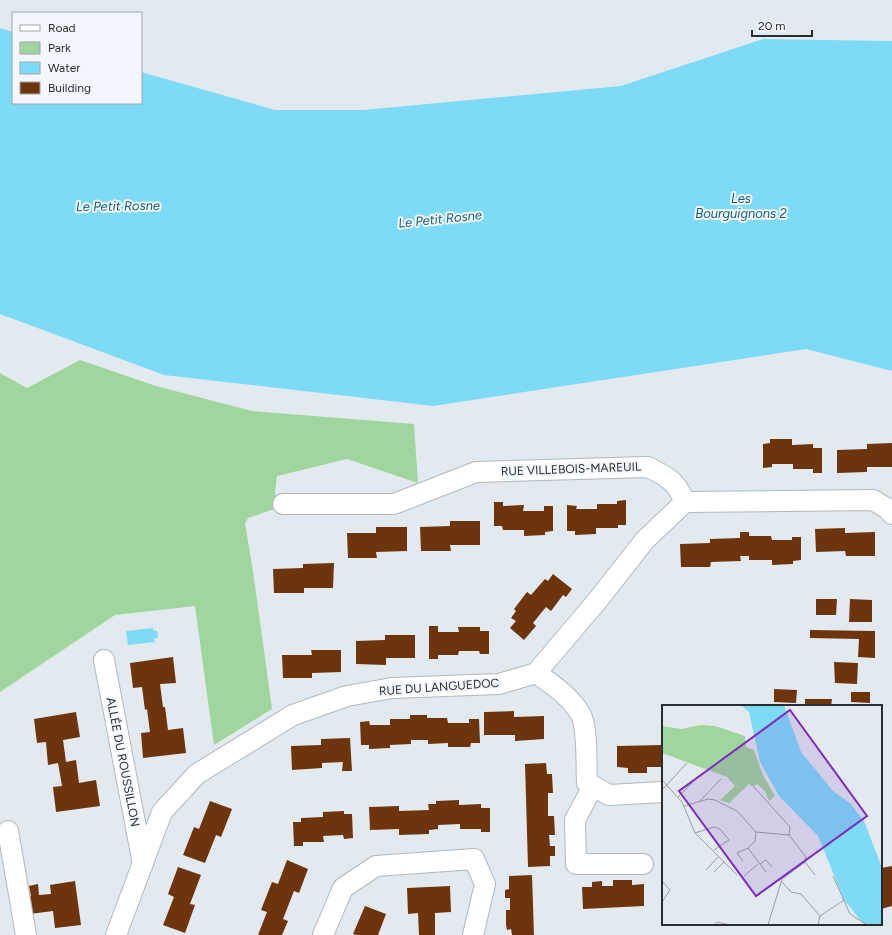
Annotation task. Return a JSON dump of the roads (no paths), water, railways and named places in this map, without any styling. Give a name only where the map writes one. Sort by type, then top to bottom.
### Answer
[{"type":"street","name":"RUE VILLEBOIS-MAREUIL","points":[[283,504],[394,504],[476,472],[648,467],[666,476],[679,488],[685,502]]},
{"type":"street","points":[[662,792],[609,795],[587,783],[585,732],[581,716],[554,685],[536,673],[598,601],[644,540],[685,502],[873,500],[888,509],[892,514]]},
{"type":"street","name":"ALLÉE DU ROUSSILLON","points":[[104,660],[143,864]]},
{"type":"street","name":"RUE DU LANGUEDOC","points":[[116,935],[162,812],[197,774],[293,715],[347,696],[392,688],[499,684],[536,673]]},
{"type":"street","points":[[593,786],[575,820],[576,864],[643,864]]},
{"type":"street","points":[[8,831],[26,935]]},
{"type":"street","points":[[323,935],[343,888],[376,866],[474,859],[485,884],[473,935]]},
{"type":"water","name":"Les Bourguignons 2","points":[[0,28],[12,32],[12,104],[142,104],[142,72],[275,110],[363,110],[621,86],[763,39],[892,41],[892,371],[806,349],[433,406],[164,375],[0,314]]},
{"type":"water","points":[[153,628],[153,630],[157,631],[158,636],[154,639],[155,642],[128,645],[126,631]]},
{"type":"water label","name":"Le Petit Rosne","points":[[118,206]]},
{"type":"water label","name":"Le Petit Rosne","points":[[440,219]]}]
